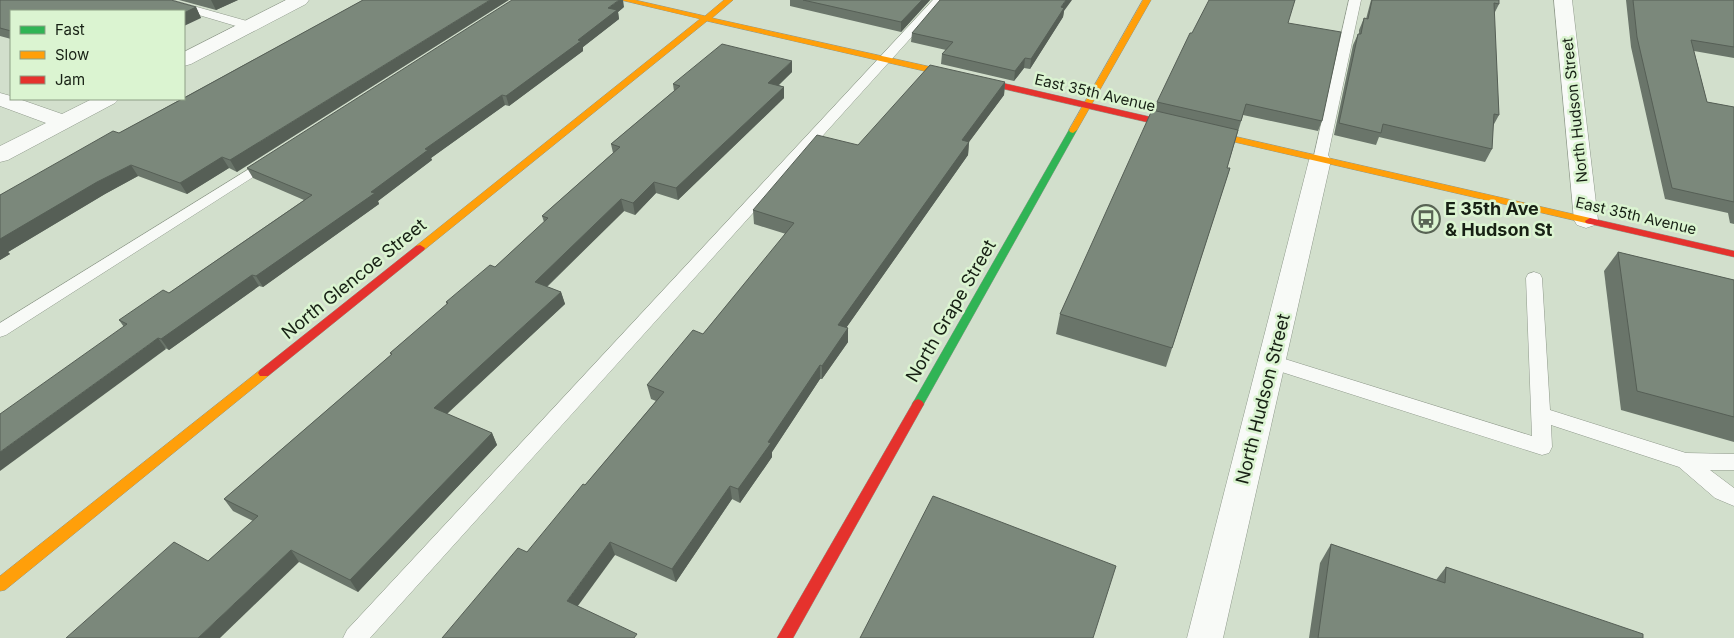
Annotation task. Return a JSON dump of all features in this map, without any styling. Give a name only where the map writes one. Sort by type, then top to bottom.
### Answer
[{"type":"street","points":[[185,59],[300,0]]},
{"type":"street","name":"East 35th Avenue","points":[[625,0],[1734,254]]},
{"type":"street","name":"North Glencoe Street","points":[[0,585],[729,0]]},
{"type":"street","name":"North Grape Street","points":[[785,638],[1147,0]]},
{"type":"street","name":"North Hudson Street","points":[[1563,0],[1586,220]]},
{"type":"street","points":[[0,99],[64,122]]},
{"type":"street","points":[[0,155],[106,100]]},
{"type":"street","name":"North Hudson Street","points":[[1206,638],[1320,160]]},
{"type":"lane","points":[[159,0],[250,26]]},
{"type":"lane","points":[[355,638],[938,0]]},
{"type":"lane","points":[[1320,160],[1355,0]]},
{"type":"lane","points":[[0,331],[286,149]]},
{"type":"lane","points":[[1272,362],[1542,447],[1534,278]]},
{"type":"lane","points":[[1540,414],[1686,461],[1734,462]]},
{"type":"lane","points":[[1686,461],[1722,492],[1734,497]]},
{"type":"building","points":[[0,0],[171,0],[196,7],[185,12],[185,10],[10,10],[10,31],[0,28]]},
{"type":"building","points":[[363,0],[490,0],[230,160],[222,157],[180,183],[131,165],[97,182],[0,239],[0,195],[113,131],[119,133],[180,100],[185,100],[185,97]]},
{"type":"building","points":[[512,0],[619,0],[608,8],[617,10],[578,40],[581,41],[506,96],[502,95],[425,149],[428,150],[371,192],[375,193],[256,276],[252,275],[161,339],[158,338],[0,452],[0,414],[127,324],[119,320],[163,290],[169,293],[312,195],[247,168]]},
{"type":"building","points":[[803,0],[922,0],[901,22]]},
{"type":"building","points":[[940,0],[1066,0],[1061,7],[1064,8],[1031,59],[1025,58],[1015,71],[942,54],[953,42],[912,33]]},
{"type":"building","points":[[1209,0],[1295,0],[1288,23],[1341,32],[1322,121],[1246,104],[1241,121],[1157,102],[1190,33],[1192,33]]},
{"type":"building","points":[[1372,0],[1499,0],[1499,4],[1494,3],[1499,115],[1494,114],[1492,149],[1383,124],[1381,133],[1339,123],[1358,34],[1361,34],[1364,18],[1368,19]]},
{"type":"building","points":[[1633,0],[1734,0],[1734,47],[1691,40],[1707,102],[1734,107],[1734,202],[1672,188],[1637,37]]},
{"type":"building","points":[[722,44],[792,61],[768,83],[784,87],[676,188],[654,182],[633,203],[621,199],[535,282],[561,292],[434,408],[492,433],[350,580],[291,550],[198,638],[66,638],[174,542],[208,561],[258,516],[224,499],[392,354],[390,353],[448,303],[446,302],[490,265],[495,267],[548,218],[542,216],[620,147],[611,144],[680,86],[673,84]]},
{"type":"building","points":[[930,65],[1005,82],[962,140],[969,142],[838,325],[848,328],[822,366],[820,365],[768,442],[771,443],[738,489],[730,486],[672,569],[610,542],[567,601],[637,634],[634,638],[442,638],[518,548],[527,552],[583,484],[585,485],[664,392],[647,385],[693,330],[703,334],[794,223],[753,210],[817,135],[858,145]]},
{"type":"building","points":[[1152,110],[1238,130],[1227,168],[1230,168],[1172,348],[1060,314]]},
{"type":"building","points":[[1618,252],[1734,280],[1734,417],[1637,391]]},
{"type":"building","points":[[933,496],[1116,566],[1093,638],[860,638]]},
{"type":"building","points":[[1331,544],[1445,583],[1446,567],[1643,634],[1643,638],[1318,638]]},
{"type":"traffic: fast","points":[[918,404],[1073,130]]},
{"type":"traffic: slow","points":[[625,0],[985,82]]},
{"type":"traffic: slow","points":[[420,248],[729,0]]},
{"type":"traffic: slow","points":[[1073,130],[1147,0]]},
{"type":"traffic: slow","points":[[1181,127],[1590,221]]},
{"type":"traffic: slow","points":[[0,585],[264,373]]},
{"type":"traffic: jam","points":[[985,82],[1181,127]]},
{"type":"traffic: jam","points":[[1590,221],[1734,254]]},
{"type":"traffic: jam","points":[[264,373],[420,248]]},
{"type":"traffic: jam","points":[[785,638],[918,404]]},
{"type":"place","name":"E 35th Ave & Hudson St","points":[[1426,219]]}]
